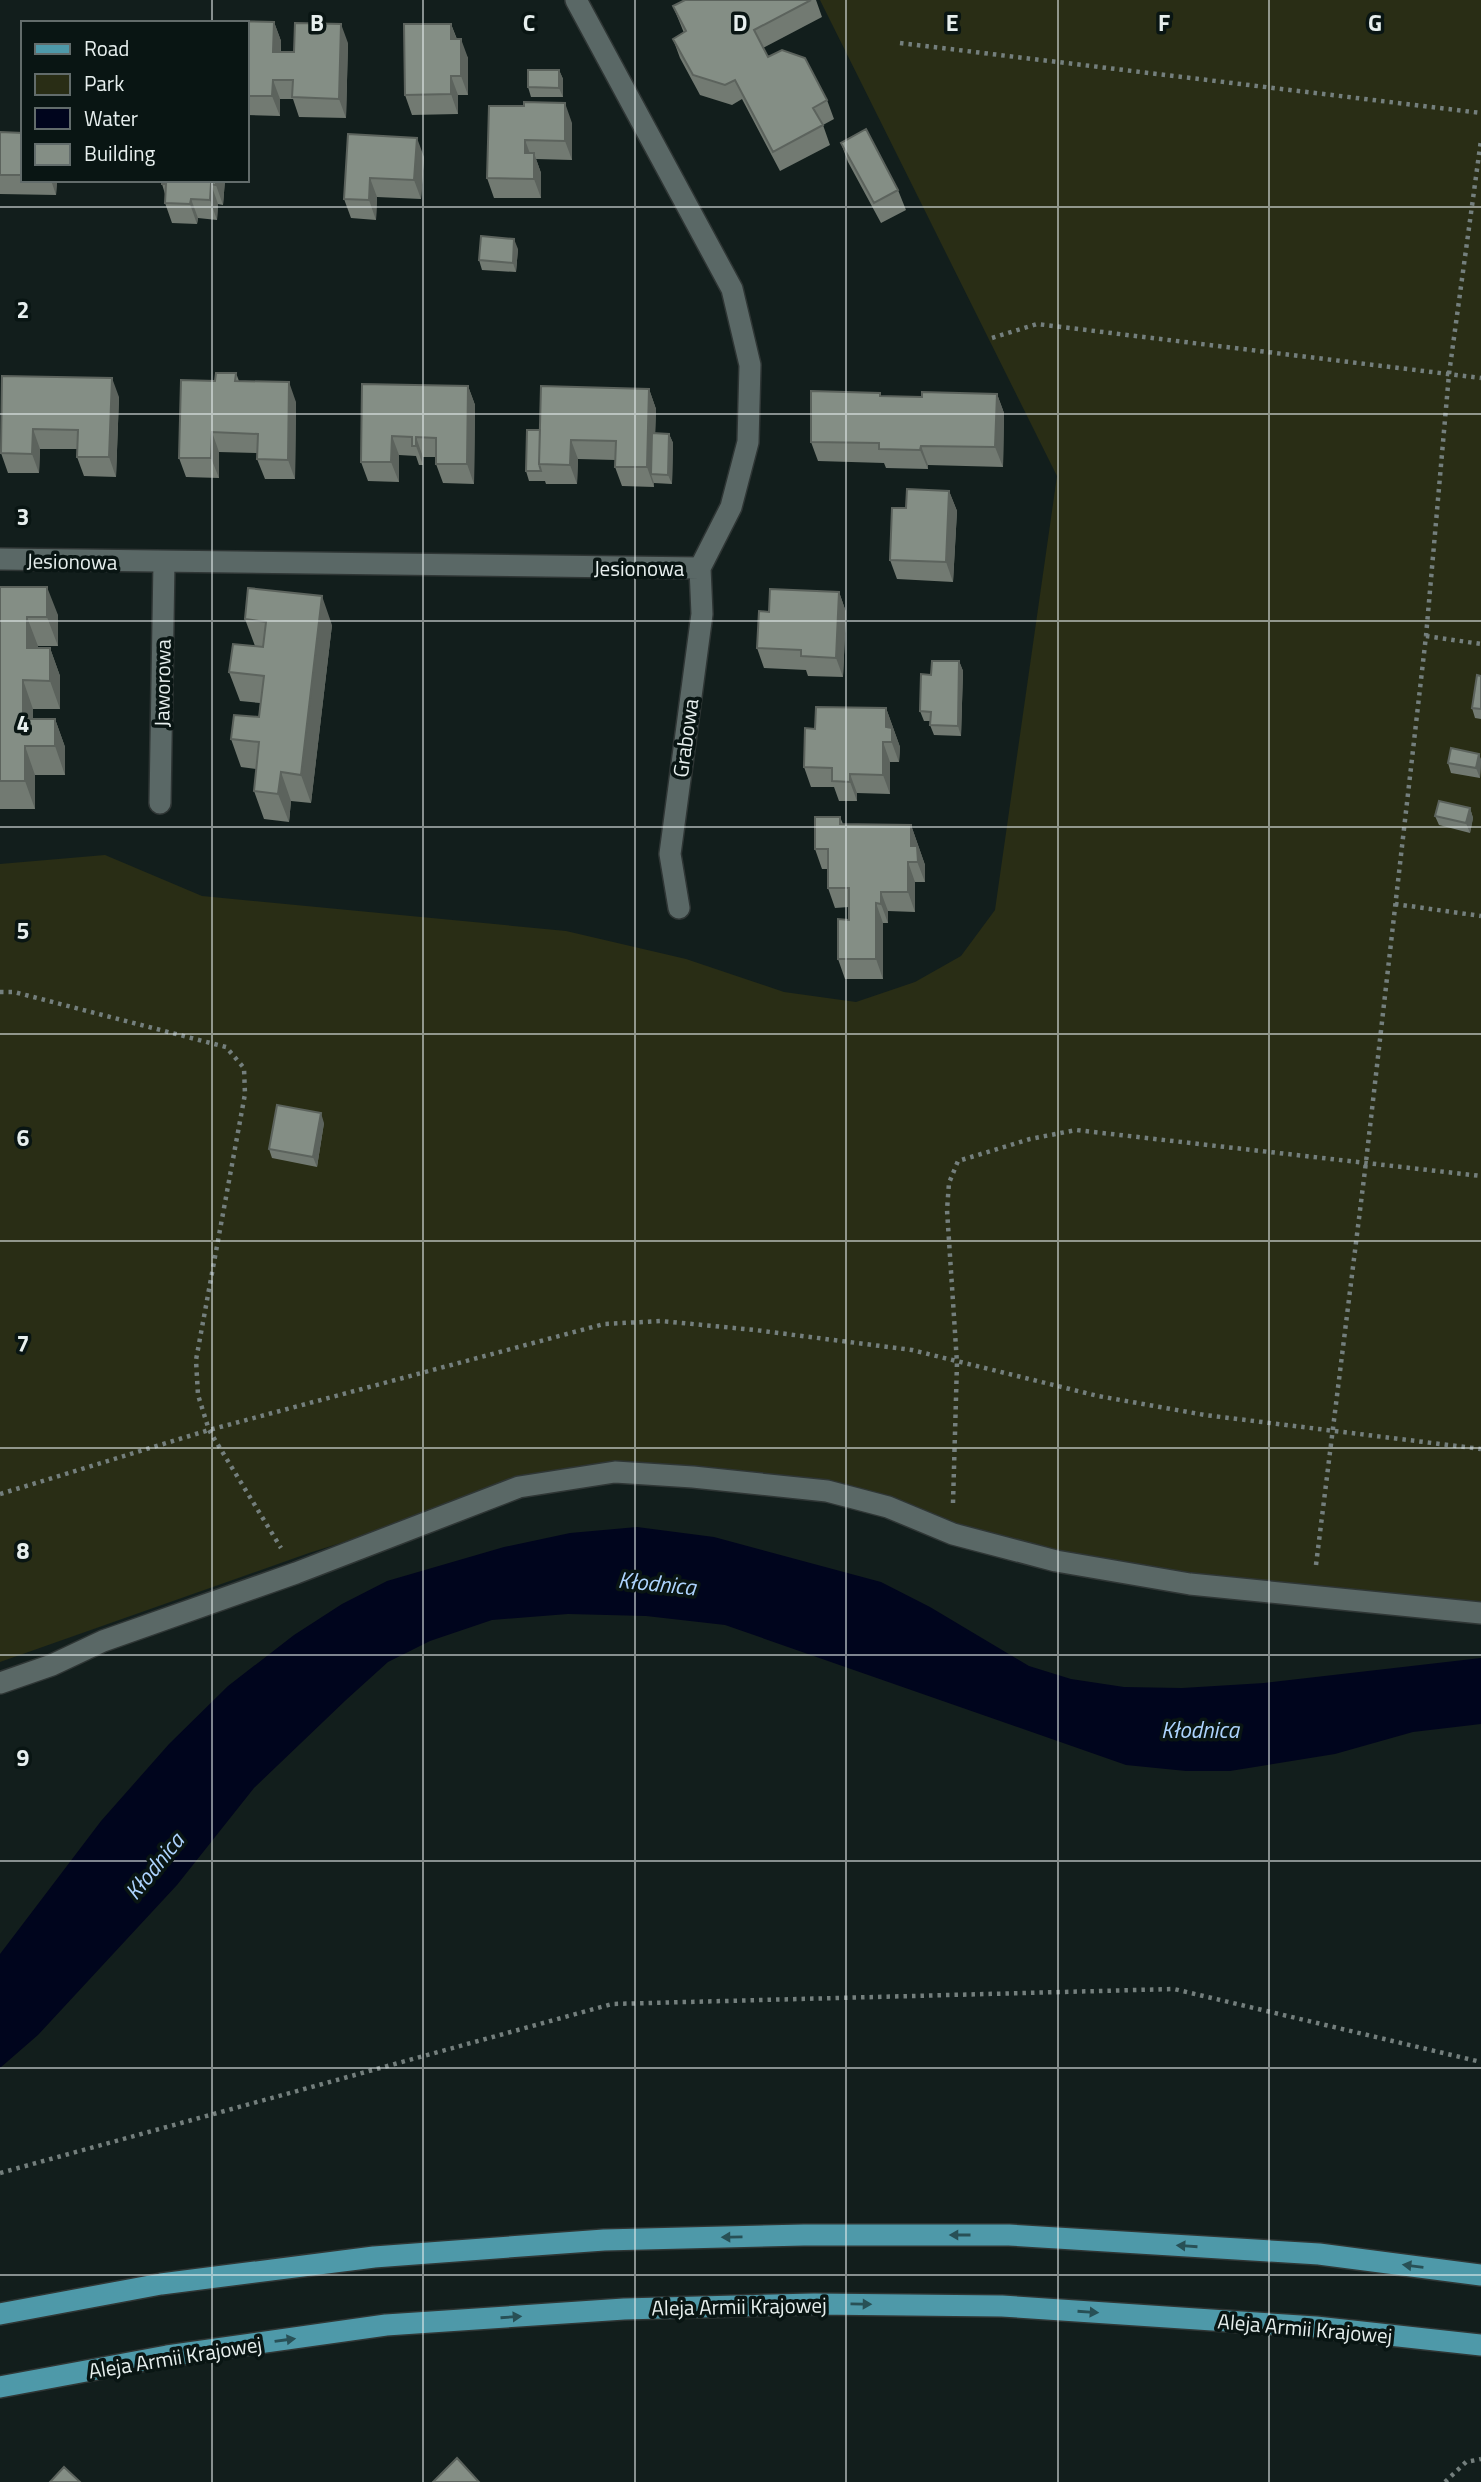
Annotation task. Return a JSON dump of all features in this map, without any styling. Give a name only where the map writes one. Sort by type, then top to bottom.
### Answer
[{"type":"main road","points":[[0,2314],[161,2284],[361,2258],[604,2240],[804,2235],[1009,2235],[1319,2254],[1481,2275]]},
{"type":"main road","name":"Aleja Armii Krajowej","points":[[0,2387],[167,2356],[386,2325],[665,2308],[814,2304],[1002,2306],[1316,2327],[1481,2344]]},
{"type":"street","name":"Jesionowa","points":[[0,559],[700,569],[731,507],[748,442],[750,365],[732,289],[576,0]]},
{"type":"street","name":"Jaworowa","points":[[160,803],[164,562]]},
{"type":"street","name":"Grabowa","points":[[680,908],[670,855],[702,614],[700,569]]},
{"type":"street","points":[[0,1683],[52,1665],[103,1641],[296,1573],[519,1487],[615,1472],[827,1491],[888,1507],[953,1534],[1069,1563],[1190,1584],[1481,1613]]},
{"type":"path","points":[[900,43],[1481,113]]},
{"type":"path","points":[[1312,1597],[1366,1162],[1426,636],[1449,374],[1481,140]]},
{"type":"path","points":[[992,338],[1037,324],[1481,378]]},
{"type":"path","points":[[1426,636],[1481,644]]},
{"type":"path","points":[[1395,904],[1481,916]]},
{"type":"path","points":[[0,992],[13,992],[226,1047],[244,1068],[245,1094],[196,1360],[198,1395],[209,1430],[296,1573]]},
{"type":"path","points":[[953,1534],[957,1363],[947,1209],[948,1183],[958,1161],[1030,1139],[1076,1130],[1481,1176]]},
{"type":"path","points":[[0,1494],[209,1430],[604,1324],[661,1321],[912,1350],[1098,1396],[1205,1415],[1481,1449]]},
{"type":"path","points":[[0,2173],[612,2004],[1174,1989],[1481,2062]]},
{"type":"path","points":[[1445,2482],[1466,2462],[1481,2459]]},
{"type":"green space","points":[[820,0],[1481,0],[1481,1613],[1056,1561],[888,1507],[693,1477],[519,1487],[309,1553],[0,1662],[0,864],[105,855],[202,896],[566,931],[686,959],[784,992],[856,1002],[915,982],[961,956],[995,910],[1057,476]]},
{"type":"water","name":"Kłodnica","points":[[637,1527],[714,1537],[881,1582],[930,1607],[1029,1666],[1071,1679],[1124,1687],[1182,1688],[1264,1683],[1481,1658],[1481,1724],[1413,1732],[1335,1754],[1230,1771],[1186,1771],[1126,1765],[725,1625],[646,1616],[568,1614],[492,1620],[430,1641],[388,1662],[346,1700],[254,1788],[177,1885],[38,2035],[0,2068],[0,1954],[101,1821],[169,1744],[228,1686],[294,1635],[342,1604],[387,1581],[504,1547],[570,1533]]},
{"type":"building","points":[[685,0],[811,0],[754,30],[768,57],[782,50],[805,58],[827,100],[813,108],[823,125],[773,152],[735,80],[725,85],[693,75],[673,39],[686,31],[673,6]]},
{"type":"building","points":[[248,21],[274,22],[273,52],[294,52],[295,23],[341,24],[339,99],[292,97],[293,80],[273,80],[272,96],[248,96]]},
{"type":"building","points":[[404,24],[451,24],[451,39],[461,39],[461,76],[451,76],[451,94],[405,95]]},
{"type":"building","points":[[528,70],[559,70],[559,88],[528,87]]},
{"type":"building","points":[[524,102],[565,103],[565,141],[525,140],[525,153],[534,153],[534,179],[487,178],[489,106],[524,106]]},
{"type":"building","points":[[866,129],[898,190],[874,203],[841,143]]},
{"type":"building","points":[[0,132],[21,133],[21,175],[0,175]]},
{"type":"building","points":[[348,134],[417,138],[414,180],[370,178],[369,200],[344,199]]},
{"type":"building","points":[[216,182],[216,185],[211,184],[210,200],[191,199],[190,204],[165,203],[166,184],[162,184]]},
{"type":"building","points":[[481,236],[514,239],[513,263],[479,260]]},
{"type":"building","points":[[216,373],[236,373],[235,381],[289,382],[288,460],[257,459],[258,434],[212,432],[211,458],[179,458],[181,380],[215,381]]},
{"type":"building","points":[[2,376],[112,378],[109,457],[77,457],[78,430],[33,429],[32,454],[1,453]]},
{"type":"building","points":[[362,384],[468,386],[467,464],[436,464],[436,438],[416,437],[416,446],[412,446],[412,437],[392,436],[391,462],[361,462]]},
{"type":"building","points":[[541,386],[649,389],[647,467],[615,467],[616,441],[571,440],[570,465],[539,464]]},
{"type":"building","points":[[811,391],[922,397],[922,392],[997,394],[995,447],[921,446],[920,450],[879,449],[879,443],[811,442]]},
{"type":"building","points":[[527,430],[540,430],[541,471],[526,471]]},
{"type":"building","points":[[652,433],[669,434],[668,475],[651,474]]},
{"type":"building","points":[[907,489],[949,491],[946,562],[890,560],[892,508],[906,508]]},
{"type":"building","points":[[0,587],[47,587],[47,617],[27,617],[27,648],[50,648],[50,681],[23,680],[23,719],[55,719],[55,746],[25,746],[25,781],[0,781]]},
{"type":"building","points":[[248,588],[322,596],[301,775],[281,772],[278,794],[254,791],[259,742],[231,739],[234,715],[259,717],[264,676],[229,672],[233,644],[263,647],[266,622],[245,619]]},
{"type":"building","points":[[770,589],[839,592],[836,658],[801,656],[801,650],[757,648],[759,611],[769,612]]},
{"type":"building","points":[[932,661],[959,661],[958,726],[930,725],[931,712],[920,711],[921,674],[931,675]]},
{"type":"building","points":[[1477,675],[1481,676],[1481,709],[1472,708]]},
{"type":"building","points":[[816,707],[886,708],[886,727],[892,728],[892,742],[883,742],[883,775],[850,774],[850,782],[832,781],[832,768],[804,767],[805,728],[815,729]]},
{"type":"building","points":[[1451,748],[1479,754],[1476,768],[1448,763]]},
{"type":"building","points":[[1439,801],[1470,808],[1466,823],[1435,816]]},
{"type":"building","points":[[815,817],[840,817],[840,824],[911,825],[911,846],[917,846],[918,862],[908,862],[908,892],[881,892],[881,904],[876,903],[876,959],[838,959],[838,919],[849,920],[849,888],[828,888],[828,849],[815,849]]},
{"type":"building","points":[[277,1105],[321,1113],[313,1157],[269,1149]]},
{"type":"building","points":[[457,2458],[479,2482],[433,2482]]},
{"type":"building","points":[[64,2467],[80,2482],[50,2482]]}]
